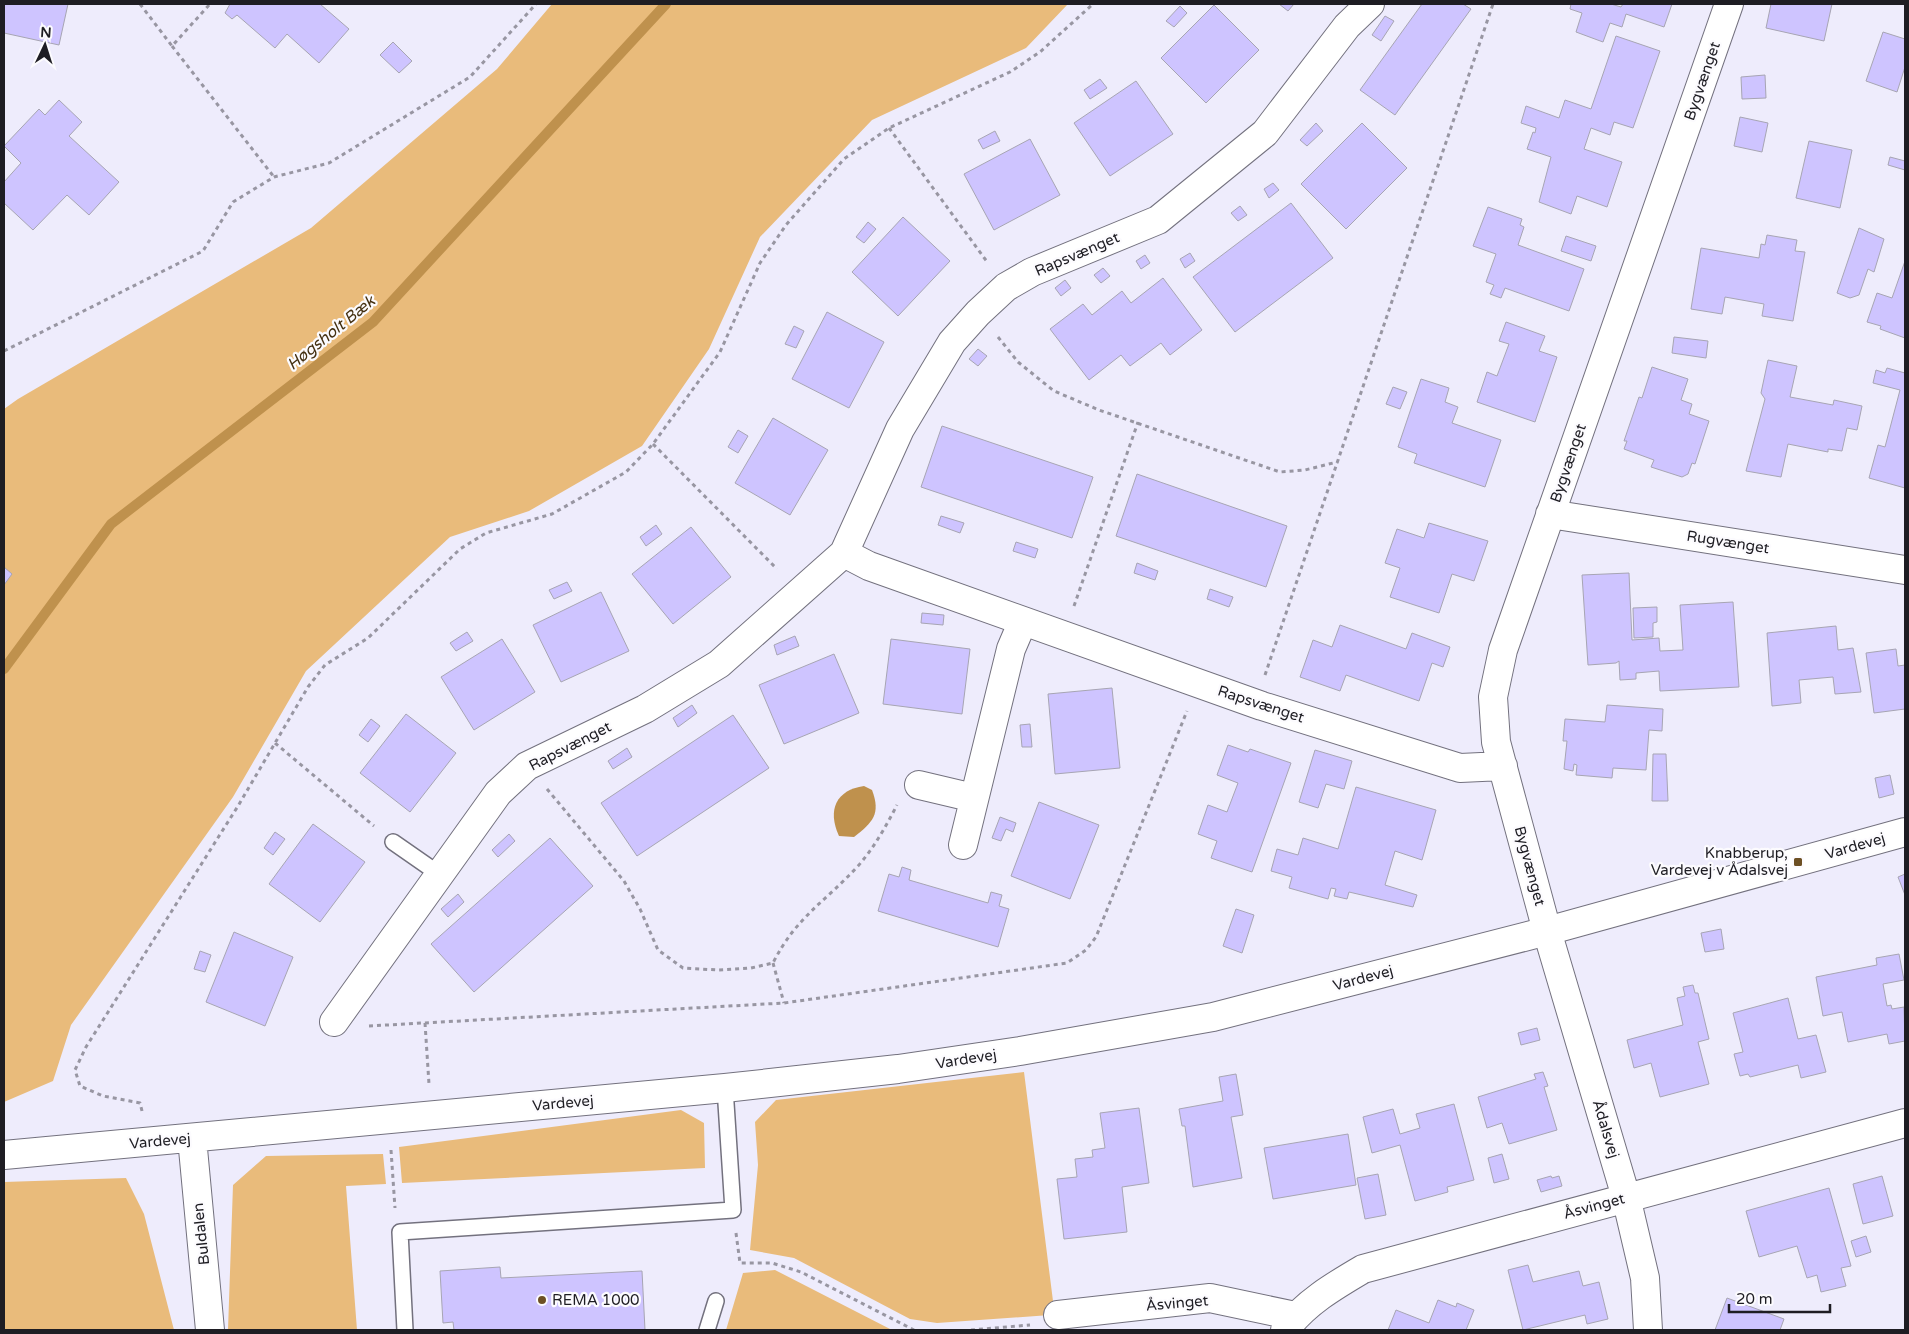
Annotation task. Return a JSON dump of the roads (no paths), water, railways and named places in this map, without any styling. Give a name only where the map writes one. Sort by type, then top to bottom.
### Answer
[{"type":"street","name":"Rapsvænget","points":[[334,1022],[498,793],[527,766],[645,708],[720,664],[844,553],[900,429],[952,342],[978,313],[1006,287],[1032,272],[1158,220],[1265,133],[1347,26],[1370,4]]},
{"type":"street","name":"Bygvænget","points":[[1547,931],[1496,742],[1494,697],[1503,650],[1729,4]]},
{"type":"street","name":"Rugvænget","points":[[1550,514],[1905,570]]},
{"type":"street","name":"Rapsvænget","points":[[844,553],[869,566],[1256,703],[1460,768],[1503,766]]},
{"type":"street","points":[[963,845],[1011,649],[1023,621]]},
{"type":"street","points":[[919,785],[974,798]]},
{"type":"street","name":"Vardevej","points":[[4,1155],[725,1088],[898,1069],[1213,1017],[1547,931],[1905,832]]},
{"type":"street","name":"Ådalsvej","points":[[1547,931],[1626,1197],[1645,1278],[1648,1330]]},
{"type":"street","name":"Åsvinget","points":[[1058,1315],[1210,1298],[1290,1323],[1331,1287],[1363,1269],[1905,1123]]},
{"type":"street","name":"Buldalen","points":[[192,1138],[210,1330]]},
{"type":"lane","points":[[393,842],[439,874]]},
{"type":"lane","points":[[405,1330],[400,1232],[733,1210],[725,1088]]},
{"type":"lane","points":[[707,1330],[716,1301]]},
{"type":"waterway","name":"Høgsholt Bæk","points":[[4,669],[111,524],[373,322],[666,4]]},
{"type":"place","name":"Knabberup, Vardevej v Ådalsvej","points":[[1798,862]]},
{"type":"place","name":"REMA 1000","points":[[542,1300]]}]
